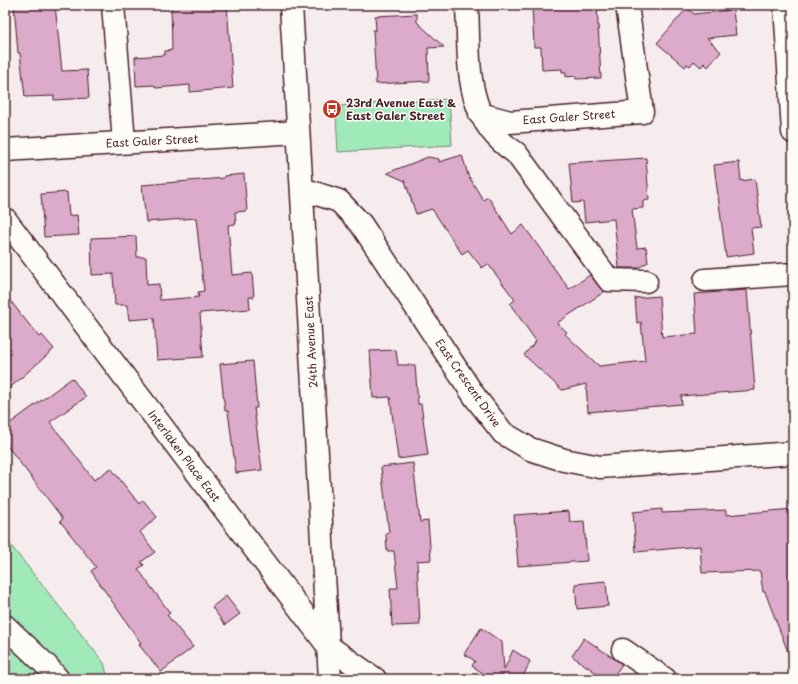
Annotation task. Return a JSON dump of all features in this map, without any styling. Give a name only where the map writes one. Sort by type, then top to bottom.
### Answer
[{"type":"street","points":[[113,5],[124,142]]},
{"type":"street","name":"24th Avenue East","points":[[291,5],[330,679]]},
{"type":"street","points":[[466,5],[471,90],[480,114],[503,145],[516,153],[609,280],[646,281]]},
{"type":"street","name":"East Galer Street","points":[[480,114],[510,122],[642,112],[627,5]]},
{"type":"street","points":[[785,5],[793,132]]},
{"type":"street","name":"East Galer Street","points":[[5,150],[298,132]]},
{"type":"street","name":"East Crescent Drive","points":[[302,189],[339,201],[362,224],[475,397],[503,433],[530,449],[564,460],[600,467],[793,453]]},
{"type":"street","name":"Interlaken Place East","points":[[5,220],[328,646],[375,679]]},
{"type":"street","points":[[705,280],[793,274]]},
{"type":"street","points":[[5,626],[58,679]]},
{"type":"street","points":[[623,650],[665,679]]},
{"type":"green space","points":[[449,99],[452,145],[338,152],[336,116],[340,115],[339,106]]},
{"type":"green space","points":[[5,538],[104,663],[108,679],[5,679]]},
{"type":"building","points":[[14,5],[55,5],[62,71],[87,70],[89,98],[54,100],[54,96],[25,97],[20,53],[18,53]]},
{"type":"building","points":[[171,5],[227,5],[233,88],[190,92],[190,85],[156,88],[154,85],[136,86],[135,57],[165,55],[165,51],[172,50]]},
{"type":"building","points":[[532,5],[597,5],[601,78],[576,79],[576,76],[566,77],[566,72],[562,72],[562,69],[542,70],[541,47],[534,47]]},
{"type":"building","points":[[687,8],[694,14],[733,10],[736,35],[707,38],[721,52],[708,67],[704,63],[701,67],[694,61],[690,66],[687,64],[685,67],[657,43]]},
{"type":"building","points":[[417,14],[417,22],[444,47],[428,48],[429,81],[376,84],[373,30],[376,30],[375,16]]},
{"type":"building","points":[[462,155],[468,175],[483,200],[488,197],[512,234],[523,225],[569,289],[590,275],[604,292],[557,323],[567,332],[565,334],[599,366],[645,361],[641,322],[637,323],[635,298],[659,296],[662,337],[697,334],[694,294],[747,290],[755,390],[681,396],[682,404],[588,412],[586,384],[562,390],[524,355],[536,341],[510,304],[515,300],[488,264],[482,268],[468,250],[462,254],[432,209],[416,214],[405,181],[387,173],[428,157],[439,159],[439,162]]},
{"type":"building","points":[[646,158],[649,200],[643,201],[643,208],[632,209],[637,248],[646,247],[648,262],[638,268],[619,268],[614,219],[585,222],[583,202],[573,203],[569,163]]},
{"type":"building","points":[[739,162],[741,181],[755,179],[761,227],[751,228],[754,253],[726,257],[714,165]]},
{"type":"building","points":[[244,174],[247,211],[235,212],[236,224],[228,225],[232,275],[252,273],[254,297],[249,297],[250,309],[200,313],[203,357],[157,360],[154,318],[129,320],[127,305],[115,305],[113,274],[92,275],[91,238],[136,236],[137,257],[146,257],[147,285],[159,284],[160,300],[199,297],[198,292],[204,291],[196,218],[146,222],[142,185],[224,178],[224,176]]},
{"type":"building","points":[[67,192],[69,216],[77,215],[79,235],[44,237],[41,194]]},
{"type":"building","points":[[5,294],[39,337],[42,335],[54,349],[5,392]]},
{"type":"building","points":[[396,350],[398,365],[415,365],[418,404],[421,404],[428,455],[398,459],[390,397],[373,398],[370,351]]},
{"type":"building","points":[[253,361],[257,408],[254,408],[262,470],[236,473],[228,411],[225,411],[220,364]]},
{"type":"building","points":[[72,378],[86,397],[50,422],[94,480],[111,468],[139,504],[143,500],[157,517],[140,532],[155,552],[141,562],[144,565],[138,569],[170,613],[167,615],[193,647],[161,672],[139,645],[141,643],[91,571],[96,567],[60,521],[63,519],[5,443],[5,427]]},
{"type":"building","points":[[413,463],[420,522],[428,521],[431,560],[417,561],[420,625],[392,626],[390,588],[398,588],[394,551],[387,551],[386,534],[389,533],[381,467]]},
{"type":"building","points":[[662,509],[662,513],[726,510],[726,515],[793,509],[793,660],[791,660],[765,592],[763,592],[760,571],[702,573],[700,546],[636,552],[633,512]]},
{"type":"building","points":[[569,511],[570,522],[584,521],[587,561],[518,566],[514,515]]},
{"type":"building","points":[[606,581],[608,606],[577,609],[575,584]]},
{"type":"building","points":[[226,596],[240,614],[225,625],[212,607]]},
{"type":"building","points":[[481,628],[502,642],[504,670],[513,650],[530,661],[522,679],[492,679],[472,666],[475,661],[464,654]]},
{"type":"building","points":[[584,638],[622,664],[612,679],[605,679],[572,656]]},
{"type":"place","name":"23rd Avenue East & East Galer Street","points":[[332,109]]}]
